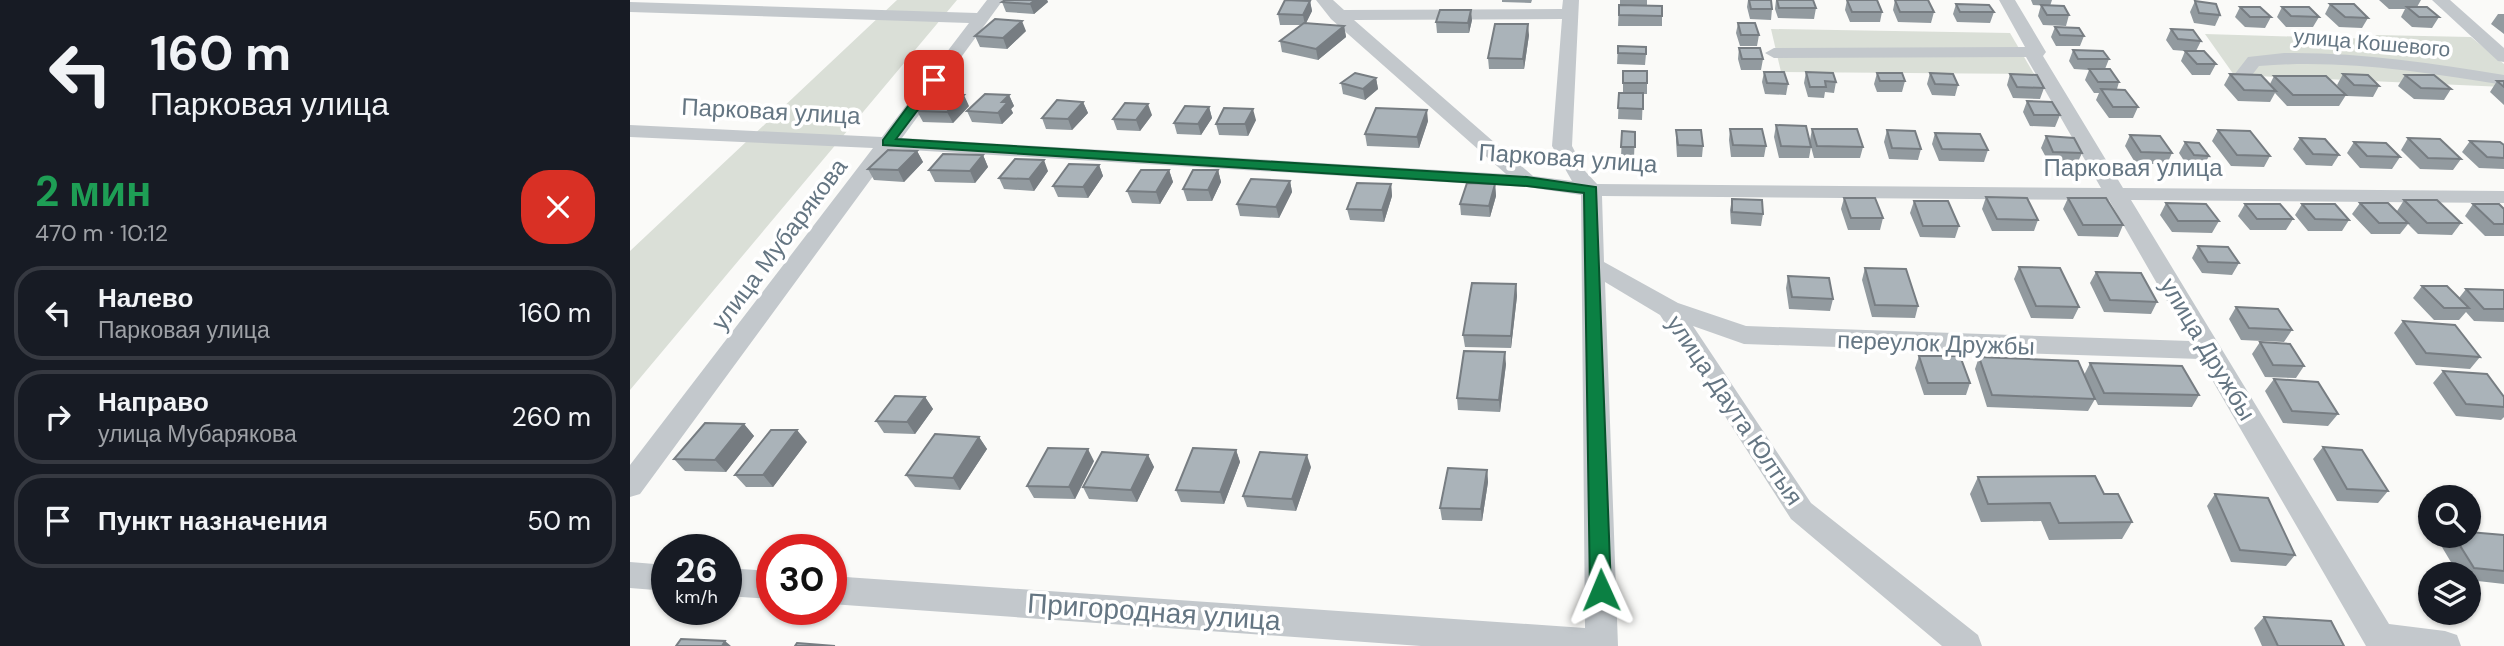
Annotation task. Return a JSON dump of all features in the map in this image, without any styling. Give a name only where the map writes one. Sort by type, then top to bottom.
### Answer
[{"type":"street","name":"улица Мубарякова","points":[[630,486],[995,0]]},
{"type":"street","points":[[1324,0],[1337,15],[1527,181]]},
{"type":"street","name":"улица Дружбы","points":[[2007,0],[2037,52],[2034,56],[2382,642]]},
{"type":"street","name":"улица Кошевого","points":[[2440,0],[2504,58]]},
{"type":"street","points":[[630,7],[980,18]]},
{"type":"street","points":[[1337,15],[1571,7],[1562,146],[1576,173],[1591,190],[1602,645]]},
{"type":"street","points":[[1774,53],[2037,52]]},
{"type":"street","name":"улица Кошевого","points":[[2243,75],[2254,61],[2316,59],[2426,67],[2504,80]]},
{"type":"street","name":"Парковая улица","points":[[630,131],[887,143],[1527,181],[1591,190],[2504,197]]},
{"type":"street","name":"улица Даута Юлтыя","points":[[1594,267],[1669,309],[1801,511],[1966,646]]},
{"type":"street","name":"переулок Дружбы","points":[[1669,309],[1744,335],[2208,350]]},
{"type":"street","points":[[630,575],[651,577]]},
{"type":"street","name":"Пригородная улица","points":[[847,591],[1602,645]]},
{"type":"street","points":[[2382,642],[2445,646]]},
{"type":"shaded area","points":[[897,0],[957,0],[630,390],[630,251]]},
{"type":"shaded area","points":[[1771,29],[2010,33],[2034,74],[1781,72]]},
{"type":"shaded area","points":[[2205,34],[2378,39],[2375,35],[2471,37],[2504,64],[2504,87],[2234,75]]},
{"type":"building","points":[[1035,0],[1030,4],[1002,2]]},
{"type":"building","points":[[1285,0],[1310,1],[1303,15],[1278,14]]},
{"type":"building","points":[[1749,0],[1771,0],[1772,9],[1751,9]]},
{"type":"building","points":[[1777,0],[1813,0],[1816,8],[1779,8]]},
{"type":"building","points":[[1847,0],[1877,0],[1882,12],[1852,12]]},
{"type":"building","points":[[1895,0],[1928,0],[1934,12],[1900,12]]},
{"type":"building","points":[[2195,1],[2216,4],[2220,15],[2199,13]]},
{"type":"building","points":[[1956,4],[1989,5],[1994,12],[1960,12]]},
{"type":"building","points":[[2330,4],[2354,4],[2368,18],[2345,17]]},
{"type":"building","points":[[1619,5],[1662,6],[1662,16],[1619,15]]},
{"type":"building","points":[[2041,5],[2064,6],[2069,15],[2047,15]]},
{"type":"building","points":[[2240,7],[2260,7],[2271,17],[2250,17]]},
{"type":"building","points":[[2282,7],[2309,7],[2319,17],[2291,16]]},
{"type":"building","points":[[2407,7],[2427,7],[2439,17],[2419,17]]},
{"type":"building","points":[[1440,10],[1471,10],[1468,23],[1436,22]]},
{"type":"building","points":[[995,19],[1022,21],[1003,38],[975,36]]},
{"type":"building","points":[[1304,23],[1344,26],[1316,49],[1280,41]]},
{"type":"building","points":[[1738,23],[1755,23],[1759,35],[1741,35]]},
{"type":"building","points":[[1495,24],[1528,24],[1523,59],[1488,58]]},
{"type":"building","points":[[2055,27],[2079,28],[2084,36],[2060,35]]},
{"type":"building","points":[[2171,29],[2193,30],[2201,41],[2178,39]]},
{"type":"building","points":[[1618,46],[1646,47],[1646,54],[1618,53]]},
{"type":"building","points":[[1739,48],[1760,48],[1763,59],[1742,59]]},
{"type":"building","points":[[2073,50],[2103,51],[2109,59],[2078,59]]},
{"type":"building","points":[[2185,51],[2204,51],[2216,64],[2197,64]]},
{"type":"building","points":[[2089,69],[2110,69],[2119,82],[2098,82]]},
{"type":"building","points":[[1623,71],[1647,71],[1647,83],[1623,83]]},
{"type":"building","points":[[1764,72],[1784,72],[1788,84],[1767,83]]},
{"type":"building","points":[[1806,72],[1833,73],[1836,82],[1825,81],[1826,87],[1810,87]]},
{"type":"building","points":[[1355,73],[1376,78],[1363,89],[1341,83]]},
{"type":"building","points":[[1877,73],[1902,73],[1905,81],[1880,81]]},
{"type":"building","points":[[1930,73],[1953,74],[1958,85],[1935,84]]},
{"type":"building","points":[[2010,74],[2037,75],[2044,88],[2017,87]]},
{"type":"building","points":[[2230,74],[2261,75],[2276,91],[2244,90]]},
{"type":"building","points":[[2343,74],[2368,75],[2379,86],[2354,85]]},
{"type":"building","points":[[2405,75],[2434,75],[2451,89],[2421,88]]},
{"type":"building","points":[[2274,76],[2326,76],[2346,95],[2293,95]]},
{"type":"building","points":[[2101,89],[2125,90],[2138,107],[2113,107]]},
{"type":"building","points":[[1619,93],[1643,93],[1643,109],[1618,108]]},
{"type":"building","points":[[934,94],[964,95],[947,112],[917,111]]},
{"type":"building","points":[[985,94],[1009,95],[1002,102],[1008,102],[998,113],[967,111]]},
{"type":"building","points":[[1057,100],[1083,102],[1068,119],[1042,118]]},
{"type":"building","points":[[2027,101],[2052,102],[2060,115],[2034,115]]},
{"type":"building","points":[[1125,103],[1148,104],[1136,120],[1113,119]]},
{"type":"building","points":[[1185,106],[1209,107],[1198,124],[1174,123]]},
{"type":"building","points":[[1224,108],[1253,109],[1245,124],[1216,124]]},
{"type":"building","points":[[1376,108],[1427,110],[1417,137],[1365,134]]},
{"type":"building","points":[[1776,125],[1806,126],[1811,147],[1781,146]]},
{"type":"building","points":[[1730,129],[1762,129],[1766,146],[1733,145]]},
{"type":"building","points":[[1812,129],[1857,129],[1863,147],[1817,146]]},
{"type":"building","points":[[1676,130],[1701,130],[1703,146],[1678,145]]},
{"type":"building","points":[[1887,130],[1915,131],[1921,149],[1892,148]]},
{"type":"building","points":[[2218,130],[2250,131],[2270,156],[2237,155]]},
{"type":"building","points":[[1622,131],[1635,132],[1635,147],[1621,147]]},
{"type":"building","points":[[1935,133],[1980,134],[1988,150],[1942,149]]},
{"type":"building","points":[[2130,135],[2160,136],[2172,153],[2141,152]]},
{"type":"building","points":[[2046,136],[2074,138],[2082,153],[2053,152]]},
{"type":"building","points":[[2300,138],[2325,139],[2339,155],[2313,154]]},
{"type":"building","points":[[2408,138],[2440,139],[2461,159],[2428,158]]},
{"type":"building","points":[[2470,141],[2500,142],[2504,145],[2504,158],[2487,157]]},
{"type":"building","points":[[2185,142],[2199,143],[2209,156],[2194,155]]},
{"type":"building","points":[[2354,142],[2386,143],[2400,157],[2367,156]]},
{"type":"building","points":[[888,150],[917,151],[898,170],[868,169]]},
{"type":"building","points":[[943,154],[983,155],[970,171],[929,170]]},
{"type":"building","points":[[1015,159],[1044,160],[1029,179],[999,178]]},
{"type":"building","points":[[1069,164],[1099,165],[1083,187],[1053,186]]},
{"type":"building","points":[[1141,170],[1169,170],[1156,192],[1127,191]]},
{"type":"building","points":[[1193,170],[1218,170],[1208,190],[1183,189]]},
{"type":"building","points":[[1251,179],[1290,181],[1276,207],[1237,204]]},
{"type":"building","points":[[1357,183],[1391,184],[1382,210],[1347,209]]},
{"type":"building","points":[[1467,183],[1495,184],[1489,206],[1460,204]]},
{"type":"building","points":[[1986,197],[2027,198],[2038,220],[1997,219]]},
{"type":"building","points":[[1844,198],[1875,198],[1883,218],[1851,218]]},
{"type":"building","points":[[2068,198],[2106,198],[2123,225],[2083,225]]},
{"type":"building","points":[[1732,199],[1762,200],[1763,214],[1732,212]]},
{"type":"building","points":[[2404,200],[2437,200],[2461,223],[2427,223]]},
{"type":"building","points":[[1914,201],[1948,201],[1959,226],[1923,226]]},
{"type":"building","points":[[2166,203],[2206,204],[2219,221],[2178,221]]},
{"type":"building","points":[[2360,203],[2388,203],[2408,223],[2379,223]]},
{"type":"building","points":[[2245,204],[2280,204],[2293,219],[2257,219]]},
{"type":"building","points":[[2302,204],[2335,204],[2349,220],[2315,219]]},
{"type":"building","points":[[2473,204],[2499,204],[2504,209],[2504,224],[2494,224]]},
{"type":"building","points":[[2198,246],[2228,247],[2239,263],[2208,262]]},
{"type":"building","points":[[2019,267],[2060,268],[2079,307],[2036,306]]},
{"type":"building","points":[[1865,268],[1906,269],[1918,306],[1875,305]]},
{"type":"building","points":[[2096,272],[2141,273],[2157,302],[2110,300]]},
{"type":"building","points":[[1788,276],[1829,278],[1833,299],[1792,297]]},
{"type":"building","points":[[1472,283],[1516,284],[1511,336],[1463,335]]},
{"type":"building","points":[[2422,286],[2447,286],[2469,308],[2444,308]]},
{"type":"building","points":[[2466,289],[2504,290],[2504,309],[2484,309]]},
{"type":"building","points":[[2236,307],[2278,309],[2292,330],[2249,328]]},
{"type":"building","points":[[2403,321],[2455,325],[2480,357],[2426,353]]},
{"type":"building","points":[[2260,342],[2290,344],[2304,366],[2273,365]]},
{"type":"building","points":[[1464,351],[1505,352],[1499,400],[1457,398]]},
{"type":"building","points":[[1919,356],[1960,356],[1970,383],[1928,383]]},
{"type":"building","points":[[1979,357],[2078,361],[2095,399],[1992,395]]},
{"type":"building","points":[[2090,363],[2182,366],[2199,395],[2104,393]]},
{"type":"building","points":[[2443,371],[2487,374],[2504,397],[2504,407],[2466,404]]},
{"type":"building","points":[[2274,379],[2318,382],[2338,414],[2292,411]]},
{"type":"building","points":[[895,396],[925,397],[907,422],[876,421]]},
{"type":"building","points":[[705,423],[744,424],[715,460],[674,459]]},
{"type":"building","points":[[771,430],[797,430],[763,475],[735,475]]},
{"type":"building","points":[[935,434],[979,437],[953,478],[906,475]]},
{"type":"building","points":[[2323,447],[2362,450],[2388,491],[2347,489]]},
{"type":"building","points":[[1048,448],[1088,449],[1069,487],[1027,486]]},
{"type":"building","points":[[1193,448],[1236,450],[1220,492],[1176,490]]},
{"type":"building","points":[[1102,452],[1148,455],[1131,490],[1083,487]]},
{"type":"building","points":[[1260,452],[1307,455],[1292,499],[1243,496]]},
{"type":"building","points":[[1448,468],[1487,470],[1481,509],[1440,508]]},
{"type":"building","points":[[2095,476],[2104,494],[2118,494],[2132,522],[2059,523],[2050,503],[1988,504],[1978,477]]},
{"type":"building","points":[[2215,494],[2268,498],[2295,555],[2240,550]]},
{"type":"building","points":[[2481,533],[2504,535],[2504,571],[2481,569],[2481,562],[2470,562],[2462,548],[2481,548]]},
{"type":"building","points":[[2264,617],[2331,621],[2344,646],[2278,646]]},
{"type":"building","points":[[681,639],[725,641],[722,646],[676,646]]},
{"type":"building","points":[[797,643],[835,646],[795,646]]},
{"type":"route","points":[[934,80],[887,143],[1527,181],[1591,190],[1601,590]]}]
